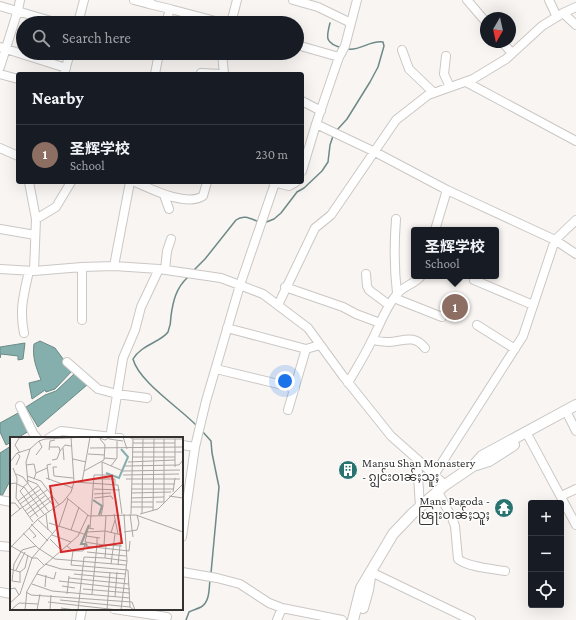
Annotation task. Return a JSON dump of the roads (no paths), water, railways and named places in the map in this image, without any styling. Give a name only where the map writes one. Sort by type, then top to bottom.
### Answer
[{"type":"main road","points":[[528,434],[576,404]]},
{"type":"main road","points":[[353,620],[361,588],[393,534],[413,513],[442,488],[473,466],[482,456],[572,413]]},
{"type":"main road","points":[[360,620],[368,590],[370,573]]},
{"type":"street","points":[[0,67],[3,48],[18,10],[20,0]]},
{"type":"street","points":[[80,16],[84,0]]},
{"type":"street","points":[[134,0],[150,2],[196,16]]},
{"type":"street","points":[[233,16],[237,0]]},
{"type":"street","points":[[293,0],[318,7],[351,23]]},
{"type":"street","points":[[304,158],[306,144],[316,124],[342,52],[357,0]]},
{"type":"street","points":[[468,0],[480,15]]},
{"type":"street","points":[[548,0],[560,15],[576,25]]},
{"type":"street","points":[[0,6],[36,16]]},
{"type":"street","points":[[278,305],[285,287],[315,228],[331,214],[396,120],[428,95],[466,82],[506,59],[542,26],[576,6]]},
{"type":"street","points":[[168,16],[170,9]]},
{"type":"street","points":[[304,46],[342,52]]},
{"type":"street","points":[[3,48],[16,53]]},
{"type":"street","points":[[507,48],[512,53]]},
{"type":"street","points":[[402,50],[409,69],[434,93]]},
{"type":"street","points":[[446,56],[444,74],[450,87]]},
{"type":"street","points":[[35,60],[65,71],[68,60]]},
{"type":"street","points":[[154,72],[157,60]]},
{"type":"street","points":[[221,72],[222,60]]},
{"type":"street","points":[[0,74],[16,78]]},
{"type":"street","points":[[466,82],[576,140]]},
{"type":"street","points":[[304,102],[321,111]]},
{"type":"street","points":[[316,124],[375,152],[447,190],[555,240],[576,254]]},
{"type":"street","points":[[0,148],[16,155]]},
{"type":"street","points":[[24,333],[21,318],[31,271],[36,219],[29,184]]},
{"type":"street","points":[[36,219],[56,207],[69,184]]},
{"type":"street","points":[[114,266],[130,184]]},
{"type":"street","points":[[139,184],[164,196],[188,199],[200,198],[203,196],[206,184]]},
{"type":"street","points":[[183,531],[186,487],[199,429],[240,285],[273,184]]},
{"type":"street","points":[[282,184],[289,186],[292,184]]},
{"type":"street","points":[[436,227],[447,190]]},
{"type":"street","points":[[164,196],[169,209]]},
{"type":"street","points":[[396,219],[394,243],[396,296]]},
{"type":"street","points":[[434,475],[523,336],[555,240],[576,220]]},
{"type":"street","points":[[0,229],[35,235]]},
{"type":"street","points":[[51,437],[61,431],[110,437],[123,358],[135,330],[140,307],[162,270],[171,239]]},
{"type":"street","points":[[0,270],[31,271],[114,266],[162,270],[221,278],[262,294],[308,328],[348,383],[391,436],[434,475],[442,488],[455,526],[458,559],[462,562],[505,571]]},
{"type":"street","points":[[82,267],[82,320]]},
{"type":"street","points":[[366,274],[367,286],[369,290],[389,305]]},
{"type":"street","points":[[348,383],[372,340],[389,305],[406,286],[418,279]]},
{"type":"street","points":[[474,280],[533,305]]},
{"type":"street","points":[[285,287],[338,305],[380,323]]},
{"type":"street","points":[[396,296],[442,317]]},
{"type":"street","points":[[476,325],[514,349]]},
{"type":"street","points":[[227,328],[306,349],[320,345]]},
{"type":"street","points":[[372,340],[386,342],[412,339],[420,342],[425,348]]},
{"type":"street","points":[[288,410],[306,349]]},
{"type":"street","points":[[67,362],[98,389],[117,394],[147,398]]},
{"type":"street","points":[[216,370],[295,388]]},
{"type":"street","points":[[20,406],[36,437]]},
{"type":"street","points":[[572,413],[576,431]]},
{"type":"street","points":[[528,434],[576,525]]},
{"type":"street","points":[[183,445],[195,447]]},
{"type":"street","points":[[417,458],[420,507]]},
{"type":"street","points":[[561,496],[576,489]]},
{"type":"street","points":[[0,500],[10,502]]},
{"type":"street","points":[[0,546],[10,547]]},
{"type":"street","points":[[183,572],[240,584],[269,603],[282,608],[342,620]]},
{"type":"street","points":[[370,573],[471,620]]},
{"type":"street","points":[[0,592],[10,594]]},
{"type":"street","points":[[277,620],[282,608]]},
{"type":"street","points":[[80,620],[82,610]]},
{"type":"street","points":[[123,610],[167,615]]},
{"type":"water","points":[[40,341],[55,348],[72,371],[55,389],[46,392],[45,390],[32,399],[29,383],[41,380],[34,358],[34,344]]},
{"type":"water","points":[[25,343],[23,359],[18,360],[18,356],[1,354],[0,358],[0,347]]},
{"type":"water","points":[[74,374],[87,385],[38,427],[26,407],[45,395],[56,391]]},
{"type":"water","points":[[20,412],[31,430],[19,437],[10,437],[10,443],[6,445],[0,432],[0,423]]},
{"type":"water","points":[[10,447],[10,481],[2,496],[0,494],[0,453]]},
{"type":"waterway","points":[[330,23],[328,39],[332,44],[342,48]]},
{"type":"waterway","points":[[337,130],[347,119],[370,82],[378,67],[384,46],[383,42],[378,42],[348,49]]},
{"type":"waterway","points":[[264,223],[274,219],[281,213],[297,192],[304,188],[322,171],[328,162],[330,145],[333,136]]},
{"type":"waterway","points":[[193,271],[205,259],[236,220],[245,217],[259,222]]},
{"type":"waterway","points":[[188,277],[176,295],[168,332],[141,350],[133,359],[137,368],[151,386],[197,426]]},
{"type":"waterway","points":[[202,431],[211,441],[219,487],[211,573]]},
{"type":"waterway","points":[[186,620],[189,612],[201,607],[206,602],[208,598],[210,579]]},
{"type":"place","name":"圣辉学校","points":[[455,307]]},
{"type":"place","name":"Mansu Shan Monastery - ၵျွင်းဝၢၼ်ႈသူႈ","points":[[348,470]]},
{"type":"place","name":"Mans Pagoda - ၽြႃးဝၢၼ်ႈသူႈ","points":[[504,508]]}]
